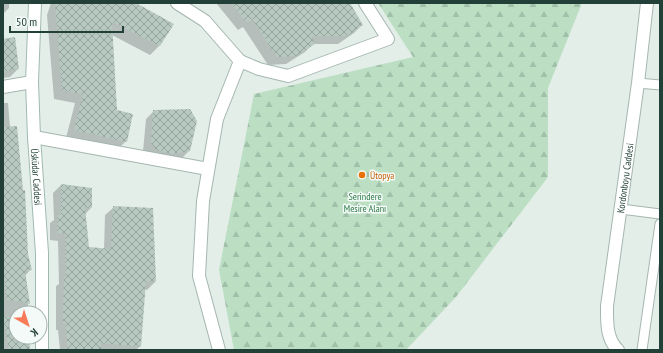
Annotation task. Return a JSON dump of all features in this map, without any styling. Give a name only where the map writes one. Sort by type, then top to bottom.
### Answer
[{"type":"street","name":"Üsküdar Caddesi","points":[[35,3],[32,82],[34,137],[42,253],[42,350]]},
{"type":"street","points":[[177,3],[205,21],[240,61],[260,69],[288,76],[388,39],[365,3]]},
{"type":"street","name":"Kordonboyu Caddesi","points":[[618,350],[613,345],[609,334],[607,306],[638,83],[647,3]]},
{"type":"street","points":[[219,350],[199,276],[203,201],[217,119],[240,61]]},
{"type":"street","points":[[3,87],[32,82]]},
{"type":"street","points":[[34,137],[208,169]]},
{"type":"lane","points":[[638,83],[660,85]]},
{"type":"lane","points":[[621,209],[660,214]]},
{"type":"lane","points":[[642,350],[660,224]]},
{"type":"green space","name":"Serindere Mesire Alanı","points":[[378,3],[582,3],[548,88],[548,177],[456,297],[406,350],[234,350],[219,270],[254,94],[413,57]]},
{"type":"building","points":[[55,3],[136,3],[174,24],[160,46],[112,22],[117,110],[133,114],[127,142],[74,130],[83,94],[62,90]]},
{"type":"building","points":[[231,3],[350,3],[363,25],[347,36],[311,36],[315,44],[296,56],[277,57],[252,19],[247,23]]},
{"type":"building","points":[[15,37],[19,69],[3,72],[3,39]]},
{"type":"building","points":[[190,109],[197,121],[190,151],[172,154],[156,150],[151,143],[153,110]]},
{"type":"building","points":[[17,126],[23,190],[25,190],[28,254],[32,270],[25,271],[30,304],[6,299],[3,262],[3,127]]},
{"type":"building","points":[[61,184],[92,188],[92,208],[85,207],[89,247],[111,249],[113,206],[153,208],[156,282],[146,281],[141,347],[101,343],[101,350],[68,350],[65,323],[63,323],[64,277],[66,277],[65,234],[57,233],[58,215],[61,214]]},
{"type":"building","points":[[3,317],[8,317],[8,344]]},
{"type":"building","points":[[8,345],[30,345],[30,350],[9,350]]},
{"type":"place","name":"Ütopya","points":[[362,175]]}]
